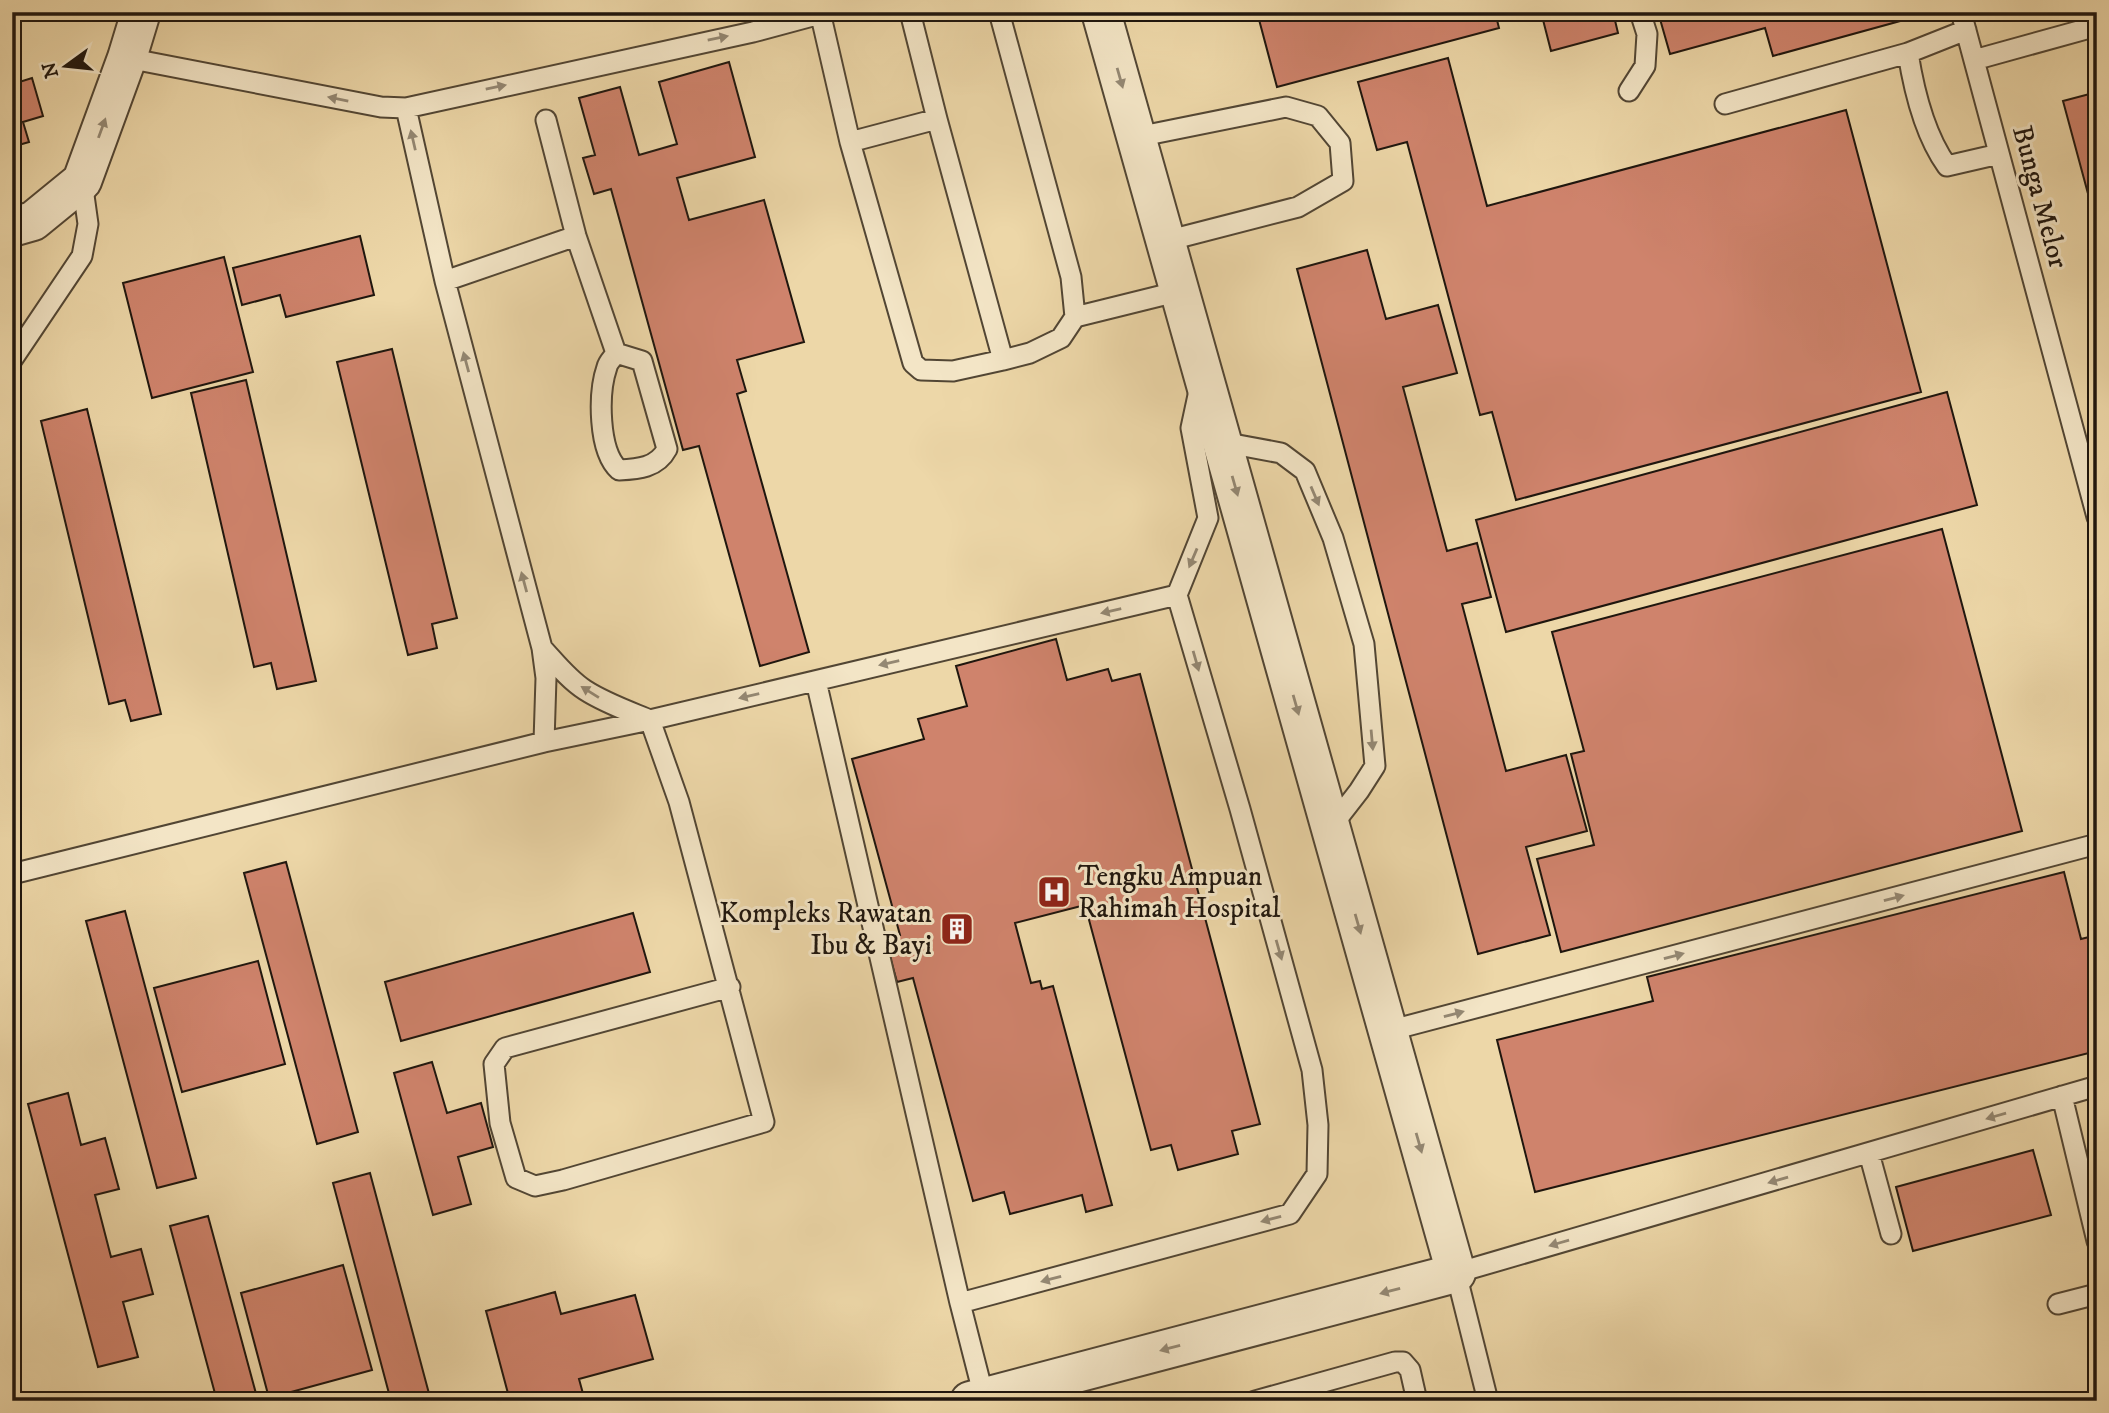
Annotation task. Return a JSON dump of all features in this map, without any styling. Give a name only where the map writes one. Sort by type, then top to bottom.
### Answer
[{"type":"street","points":[[12,227],[33,220],[82,181],[141,12]]},
{"type":"street","points":[[977,1399],[1456,1273],[1101,12]]},
{"type":"lane","points":[[911,12],[937,119],[1003,360]]},
{"type":"lane","points":[[127,58],[381,107],[406,108],[752,32],[820,13],[850,142],[913,362],[921,370],[953,371],[1030,353],[1061,338],[1075,317],[1071,277],[999,12]]},
{"type":"lane","points":[[1629,91],[1645,66],[1647,34],[1640,12]]},
{"type":"lane","points":[[1725,104],[1908,53],[1964,21]]},
{"type":"lane","name":"Bunga Melor","points":[[1964,21],[2097,517]]},
{"type":"lane","points":[[1974,60],[2097,26]]},
{"type":"lane","points":[[1908,53],[1912,80],[1935,149],[1947,166],[1999,154]]},
{"type":"lane","points":[[1137,137],[1286,107],[1318,116],[1340,143],[1343,181],[1298,208],[1166,241]]},
{"type":"lane","points":[[406,108],[445,281],[542,648],[546,678],[544,742]]},
{"type":"lane","points":[[850,142],[937,119]]},
{"type":"lane","points":[[546,120],[576,236],[616,353]]},
{"type":"lane","points":[[12,360],[82,256],[89,223],[82,181]]},
{"type":"lane","points":[[445,281],[576,236]]},
{"type":"lane","points":[[1075,317],[1180,291]]},
{"type":"lane","points":[[616,353],[642,361],[667,449],[662,459],[642,469],[619,470],[611,463],[602,429],[602,399],[607,366],[616,353]]},
{"type":"lane","points":[[960,1304],[1290,1214],[1317,1174],[1318,1125],[1312,1070],[1177,595],[1208,518],[1191,428],[1203,373]]},
{"type":"lane","points":[[1222,442],[1281,453],[1305,471],[1332,538],[1364,644],[1375,766],[1331,827]]},
{"type":"lane","points":[[12,874],[544,742],[650,720],[1177,595]]},
{"type":"lane","points":[[542,648],[584,690],[650,720],[680,802],[730,987],[764,1122],[564,1180],[535,1186],[516,1178],[500,1123],[494,1065],[505,1048],[730,987]]},
{"type":"lane","points":[[816,681],[960,1304],[977,1399]]},
{"type":"lane","points":[[1388,1031],[2097,844]]},
{"type":"lane","points":[[1488,1401],[1456,1273],[2097,1086]]},
{"type":"lane","points":[[2062,1096],[2097,1241]]},
{"type":"lane","points":[[1869,1153],[1891,1234]]},
{"type":"lane","points":[[2058,1304],[2097,1294]]},
{"type":"lane","points":[[1255,1401],[1395,1362],[1403,1362],[1410,1370],[1417,1401]]},
{"type":"building","points":[[1257,12],[1495,12],[1499,28],[1277,87]]},
{"type":"building","points":[[1541,12],[1613,12],[1618,33],[1551,51]]},
{"type":"building","points":[[1658,12],[1921,12],[1922,15],[1773,56],[1765,28],[1670,54]]},
{"type":"building","points":[[1448,58],[1487,206],[1846,110],[1921,392],[1516,500],[1492,412],[1480,415],[1407,142],[1377,150],[1358,82]]},
{"type":"building","points":[[729,62],[755,157],[677,178],[689,220],[764,200],[804,342],[737,360],[746,391],[737,394],[809,652],[760,666],[699,446],[683,450],[611,189],[594,194],[583,158],[595,155],[579,98],[620,87],[639,155],[677,144],[659,82]]},
{"type":"building","points":[[32,78],[43,116],[23,122],[29,142],[12,147],[12,81],[13,84]]},
{"type":"building","points":[[2097,92],[2097,227],[2063,101]]},
{"type":"building","points":[[360,236],[374,295],[286,317],[280,295],[242,305],[233,268]]},
{"type":"building","points":[[1367,250],[1386,319],[1438,305],[1457,373],[1403,387],[1447,551],[1477,543],[1491,597],[1462,604],[1506,771],[1566,755],[1587,831],[1526,847],[1550,935],[1478,954],[1297,269]]},
{"type":"building","points":[[224,257],[253,372],[152,398],[123,283]]},
{"type":"building","points":[[392,349],[457,618],[432,624],[437,648],[408,655],[337,362]]},
{"type":"building","points":[[246,380],[316,681],[277,689],[271,663],[254,667],[191,393]]},
{"type":"building","points":[[1947,392],[1977,505],[1506,632],[1476,520]]},
{"type":"building","points":[[87,409],[161,714],[131,721],[125,700],[109,704],[41,421]]},
{"type":"building","points":[[1942,529],[2022,831],[1561,952],[1537,859],[1594,845],[1571,754],[1584,751],[1552,632]]},
{"type":"building","name":"Kompleks Rawatan Ibu & Bayi","points":[[1056,639],[1067,680],[1108,669],[1112,681],[1140,674],[1260,1124],[1232,1131],[1238,1154],[1178,1170],[1171,1145],[1151,1150],[1085,905],[1015,923],[1031,983],[1040,981],[1042,989],[1053,986],[1112,1205],[1086,1212],[1082,1195],[1010,1214],[1004,1192],[973,1201],[913,978],[897,982],[885,939],[900,935],[852,759],[924,739],[918,719],[967,706],[956,666]]},
{"type":"building","points":[[286,862],[358,1132],[317,1144],[244,873]]},
{"type":"building","points":[[2064,872],[2081,939],[2097,935],[2097,1051],[1535,1192],[1497,1040],[1653,1001],[1647,977]]},
{"type":"building","points":[[125,911],[196,1178],[157,1188],[86,921]]},
{"type":"building","points":[[633,913],[650,972],[401,1041],[385,982]]},
{"type":"building","points":[[258,961],[285,1064],[182,1092],[154,988]]},
{"type":"building","points":[[432,1062],[447,1113],[481,1103],[493,1147],[458,1157],[471,1204],[433,1215],[394,1073]]},
{"type":"building","points":[[68,1093],[81,1145],[105,1138],[119,1189],[95,1195],[111,1257],[141,1249],[153,1294],[123,1302],[138,1357],[98,1367],[28,1104]]},
{"type":"building","points":[[2033,1150],[2051,1215],[1913,1251],[1896,1187]]},
{"type":"building","points":[[370,1173],[431,1401],[391,1401],[333,1183]]},
{"type":"building","points":[[208,1216],[258,1401],[217,1401],[170,1226]]},
{"type":"building","points":[[343,1265],[372,1370],[269,1398],[241,1293]]},
{"type":"building","points":[[555,1292],[561,1314],[635,1295],[653,1359],[579,1379],[585,1401],[510,1401],[486,1311]]},
{"type":"place","name":"Tengku Ampuan Rahimah Hospital","points":[[1054,892]]},
{"type":"place","name":"Kompleks Rawatan Ibu & Bayi","points":[[957,929]]}]
